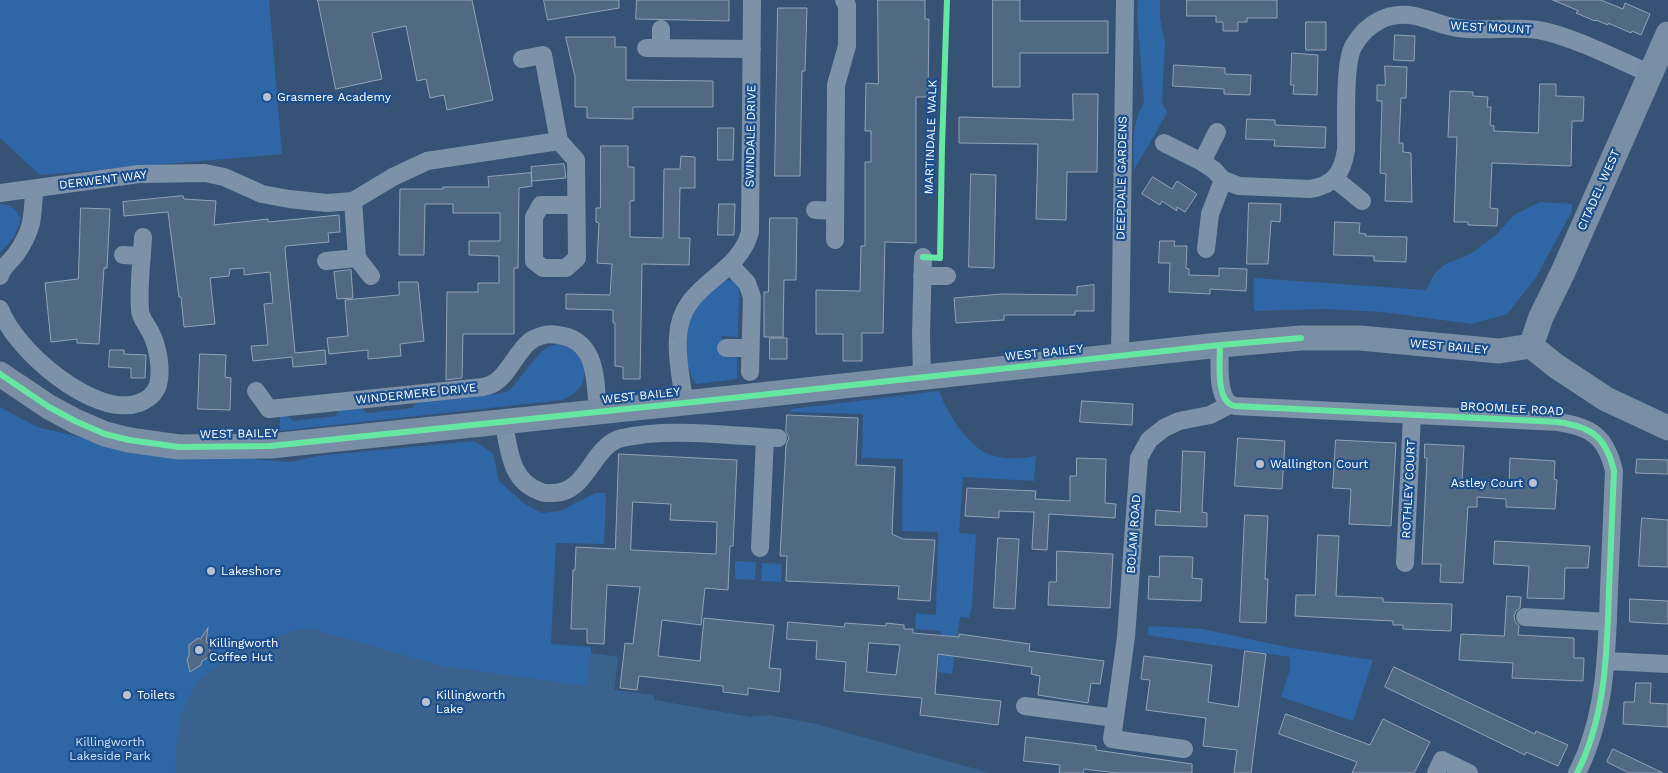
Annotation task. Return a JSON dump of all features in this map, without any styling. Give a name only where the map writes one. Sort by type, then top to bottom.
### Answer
[{"type":"street","name":"SWINDALE DRIVE","points":[[684,402],[678,336],[684,313],[697,292],[730,265],[742,252],[748,243],[750,232],[752,0]]},
{"type":"street","points":[[835,240],[836,85],[847,46],[847,5],[844,0]]},
{"type":"street","name":"DEEPDALE GARDENS","points":[[1120,356],[1125,0]]},
{"type":"street","name":"WEST MOUNT","points":[[1335,179],[1344,162],[1346,150],[1348,62],[1353,47],[1369,27],[1394,8],[1438,25],[1459,28],[1539,30],[1572,40],[1651,74]]},
{"type":"street","points":[[661,29],[654,48],[752,49]]},
{"type":"street","name":"CITADEL WEST","points":[[1531,346],[1541,317],[1563,272],[1668,34]]},
{"type":"street","points":[[522,59],[543,55],[559,141],[576,160],[576,205]]},
{"type":"street","points":[[1202,162],[1217,132]]},
{"type":"street","name":"DERWENT WAY","points":[[0,193],[139,174],[205,173],[224,177],[262,194],[327,203],[352,201],[393,177],[427,161],[559,141]]},
{"type":"street","points":[[1164,144],[1202,162],[1214,170],[1223,180],[1239,186],[1310,189],[1322,187],[1335,179],[1362,200]]},
{"type":"street","points":[[1206,249],[1210,214],[1223,180]]},
{"type":"street","points":[[0,276],[2,270],[16,254],[30,230],[34,189]]},
{"type":"street","points":[[352,201],[357,258],[372,276]]},
{"type":"street","points":[[815,210],[835,211]]},
{"type":"street","points":[[0,309],[4,320],[16,337],[48,370],[85,394],[117,405],[132,405],[148,400],[158,386],[160,365],[152,335],[140,312],[143,237]]},
{"type":"street","points":[[124,256],[142,256]]},
{"type":"street","points":[[922,377],[923,257]]},
{"type":"street","points":[[326,261],[357,258]]},
{"type":"street","points":[[730,265],[748,283],[752,297],[750,372]]},
{"type":"street","points":[[922,276],[947,276]]},
{"type":"street","name":"WINDERMERE DRIVE","points":[[256,391],[269,409],[483,387],[495,383],[528,343],[540,336],[555,334],[565,336],[577,342],[587,351],[593,366],[598,412]]},
{"type":"street","name":"WEST BAILEY","points":[[0,374],[49,407],[105,434],[129,440],[178,447],[270,446],[1301,338],[1360,338],[1499,351],[1531,346]]},
{"type":"street","points":[[1220,345],[1221,386],[1223,398],[1229,405]]},
{"type":"street","points":[[1531,346],[1556,366],[1606,399],[1668,428]]},
{"type":"street","points":[[726,348],[750,348]]},
{"type":"street","name":"BROOMLEE ROAD","points":[[1229,405],[1558,422],[1588,429],[1598,436],[1611,459],[1614,472],[1607,661],[1605,681],[1593,731],[1577,773]]},
{"type":"street","name":"BOLAM ROAD","points":[[1184,749],[1112,739],[1126,637],[1139,458],[1149,440],[1164,428],[1179,421],[1210,415],[1229,405]]},
{"type":"street","name":"ROTHLEY COURT","points":[[1405,563],[1412,415]]},
{"type":"street","points":[[503,421],[517,475],[530,487],[543,493],[568,491],[576,485],[611,442],[620,438],[676,433],[772,438],[760,548]]},
{"type":"street","points":[[1525,617],[1608,622]]},
{"type":"street","points":[[1607,661],[1668,664]]},
{"type":"street","points":[[1025,706],[1115,718]]},
{"type":"street","points":[[1436,773],[1442,760],[1469,773]]},
{"type":"green space","points":[[0,0],[269,0],[282,154],[40,175],[0,138]]},
{"type":"green space","points":[[1138,0],[1160,0],[1160,18],[1165,44],[1162,103],[1167,112],[1134,170],[1135,127],[1144,103],[1137,14]]},
{"type":"green space","points":[[1540,202],[1572,204],[1572,211],[1535,279],[1507,314],[1472,324],[1382,312],[1325,309],[1254,311],[1254,278],[1426,290],[1434,274],[1444,265],[1472,253],[1497,234],[1514,215]]},
{"type":"green space","points":[[0,204],[13,208],[21,219],[14,237],[0,253]]},
{"type":"green space","points":[[724,280],[736,281],[739,288],[738,337],[722,336],[722,355],[737,356],[737,379],[696,384],[687,356],[686,334],[688,323],[695,306],[705,295]]},
{"type":"green space","points":[[559,344],[577,355],[584,371],[584,380],[580,388],[562,400],[280,431],[280,417],[287,416],[293,421],[336,416],[339,410],[361,408],[367,413],[412,408],[418,402],[497,394],[509,391],[541,352],[550,346]]},
{"type":"green space","points":[[939,391],[946,408],[964,434],[986,453],[1004,458],[1036,456],[1034,481],[963,477],[959,533],[976,534],[972,606],[969,618],[960,617],[952,674],[938,672],[941,631],[915,629],[916,613],[936,615],[938,532],[902,531],[903,459],[862,458],[863,414],[791,412],[791,409]]},
{"type":"green space","name":"Killingworth Lakeside Park","points":[[0,407],[37,427],[166,457],[239,458],[291,462],[317,456],[474,441],[493,453],[499,481],[526,505],[542,513],[560,511],[595,493],[606,493],[604,544],[556,543],[551,644],[591,647],[591,653],[618,657],[614,690],[654,695],[654,700],[750,717],[768,715],[816,724],[989,773],[0,773]]},
{"type":"green space","points":[[735,561],[756,562],[755,580],[735,579]]},
{"type":"green space","points":[[762,563],[782,564],[781,582],[761,581]]},
{"type":"green space","points":[[1149,626],[1203,629],[1291,648],[1373,660],[1353,721],[1281,697],[1290,670],[1290,657],[1147,635]]},
{"type":"shaded area","name":"Killingworth Lake","points":[[295,630],[315,630],[442,666],[586,686],[590,653],[618,657],[614,691],[654,695],[654,700],[750,717],[768,715],[816,724],[989,773],[175,773],[179,727],[186,703],[197,684],[206,674],[229,658]]},
{"type":"building","points":[[318,0],[472,0],[493,100],[447,110],[444,95],[430,98],[426,79],[417,81],[406,26],[372,33],[382,79],[336,89]]},
{"type":"building","points":[[544,0],[619,0],[619,8],[548,20]]},
{"type":"building","points":[[637,0],[729,0],[729,21],[636,19]]},
{"type":"building","points":[[878,0],[925,0],[925,19],[929,19],[928,97],[916,97],[916,243],[885,242],[883,333],[862,333],[862,361],[843,361],[843,334],[816,334],[816,290],[860,291],[861,246],[865,246],[865,162],[871,162],[871,131],[865,131],[866,83],[878,84]]},
{"type":"building","points":[[993,0],[1020,0],[1020,21],[1108,21],[1108,53],[1020,53],[1020,87],[993,87]]},
{"type":"building","points":[[1187,0],[1277,0],[1277,18],[1247,18],[1247,22],[1238,22],[1238,31],[1223,31],[1223,22],[1216,22],[1216,16],[1187,16]]},
{"type":"building","points":[[1553,0],[1601,0],[1623,9],[1625,3],[1650,14],[1641,35],[1632,31],[1631,33],[1608,23],[1608,25],[1595,21]]},
{"type":"building","points":[[778,8],[807,8],[805,71],[802,71],[800,176],[775,176]]},
{"type":"building","points":[[1306,22],[1326,22],[1326,50],[1306,50]]},
{"type":"building","points":[[1395,35],[1415,36],[1414,61],[1394,60]]},
{"type":"building","points":[[566,37],[615,37],[615,47],[626,47],[626,80],[713,81],[713,107],[633,107],[633,119],[587,118],[587,107],[575,107],[575,77]]},
{"type":"building","points":[[1292,53],[1318,55],[1317,95],[1293,94],[1294,85],[1291,85]]},
{"type":"building","points":[[1174,65],[1225,68],[1225,74],[1251,75],[1250,95],[1224,94],[1224,89],[1173,86]]},
{"type":"building","points":[[1385,66],[1407,67],[1406,98],[1401,98],[1399,143],[1403,143],[1403,152],[1411,153],[1412,202],[1385,201],[1386,174],[1380,173],[1382,101],[1377,101],[1377,85],[1385,85]]},
{"type":"building","points":[[1540,84],[1556,84],[1556,96],[1584,97],[1583,121],[1572,121],[1571,166],[1492,163],[1490,208],[1498,209],[1497,226],[1468,225],[1468,222],[1454,222],[1457,137],[1448,137],[1450,91],[1473,92],[1473,96],[1488,97],[1487,107],[1491,107],[1490,125],[1494,126],[1494,131],[1538,133]]},
{"type":"building","points":[[1073,94],[1098,94],[1097,172],[1067,172],[1066,220],[1036,219],[1038,144],[959,143],[959,117],[1073,120]]},
{"type":"building","points":[[1247,119],[1275,120],[1275,125],[1326,127],[1325,148],[1274,146],[1275,140],[1246,139]]},
{"type":"building","points":[[718,128],[734,128],[733,160],[718,160]]},
{"type":"building","points":[[601,146],[628,146],[628,167],[634,167],[634,201],[630,201],[630,237],[663,238],[664,169],[680,169],[681,156],[695,157],[695,188],[680,188],[679,238],[690,238],[689,265],[642,264],[640,379],[623,379],[623,367],[615,366],[615,323],[613,323],[613,310],[566,309],[566,294],[610,295],[612,264],[597,263],[599,223],[596,222],[596,208],[600,208]]},
{"type":"building","points":[[564,164],[566,178],[532,181],[531,167]]},
{"type":"building","points":[[531,173],[532,186],[519,188],[518,268],[514,268],[514,334],[463,334],[462,378],[446,380],[447,292],[478,292],[478,283],[499,283],[499,256],[469,255],[469,241],[500,241],[500,213],[453,213],[453,204],[425,204],[424,255],[399,255],[400,189],[489,187],[488,177]]},
{"type":"building","points":[[971,174],[996,175],[994,268],[969,267]]},
{"type":"building","points":[[1153,177],[1172,189],[1177,181],[1197,194],[1185,212],[1177,207],[1177,211],[1162,201],[1160,205],[1142,194]]},
{"type":"building","points":[[183,196],[184,199],[216,201],[214,225],[268,219],[268,222],[339,215],[340,232],[328,233],[329,242],[286,246],[285,249],[295,353],[325,350],[326,364],[293,367],[292,357],[253,361],[251,346],[268,345],[264,304],[273,303],[270,272],[244,275],[244,268],[230,269],[229,276],[210,278],[215,324],[184,327],[168,212],[124,216],[123,202]]},
{"type":"building","points":[[1249,203],[1281,204],[1280,222],[1271,221],[1268,264],[1247,264]]},
{"type":"building","points":[[719,204],[735,204],[734,235],[718,235]]},
{"type":"building","points":[[81,208],[110,209],[107,268],[104,268],[99,344],[77,343],[77,339],[51,342],[45,283],[78,279]]},
{"type":"building","points":[[770,218],[797,218],[796,280],[784,280],[783,337],[764,337],[764,292],[768,292]]},
{"type":"building","points":[[1335,222],[1360,223],[1359,233],[1366,234],[1365,236],[1407,237],[1406,262],[1374,261],[1374,256],[1334,255]]},
{"type":"building","points":[[1160,241],[1175,241],[1174,246],[1187,246],[1186,268],[1189,269],[1189,275],[1219,276],[1219,268],[1247,269],[1246,291],[1210,289],[1210,294],[1169,292],[1170,263],[1159,263]]},
{"type":"building","points":[[351,270],[353,298],[337,299],[334,272]]},
{"type":"building","points":[[399,282],[418,282],[424,341],[400,344],[401,356],[368,359],[368,350],[329,354],[327,338],[348,336],[345,300],[399,295]]},
{"type":"building","points":[[1094,285],[1094,311],[1075,311],[1075,315],[1004,315],[1004,320],[956,323],[954,298],[1002,294],[1077,295],[1077,287]]},
{"type":"building","points":[[770,338],[787,338],[787,359],[770,359]]},
{"type":"building","points":[[110,350],[124,350],[124,354],[146,355],[145,378],[131,378],[131,368],[109,367]]},
{"type":"building","points":[[200,354],[226,355],[225,377],[231,378],[230,410],[198,409]]},
{"type":"building","points":[[1082,401],[1133,404],[1132,425],[1080,422]]},
{"type":"building","points":[[787,415],[858,418],[856,465],[895,467],[892,534],[903,539],[935,540],[930,601],[898,599],[899,586],[786,581],[787,556],[780,556],[786,445],[789,438],[786,432]]},
{"type":"building","name":"Wallington Court","points":[[1238,438],[1285,441],[1282,489],[1235,486]]},
{"type":"building","points":[[1336,440],[1396,443],[1391,526],[1349,524],[1351,489],[1333,488]]},
{"type":"building","points":[[1425,444],[1464,446],[1462,481],[1509,484],[1510,458],[1555,461],[1554,479],[1557,480],[1555,509],[1506,507],[1506,499],[1477,497],[1477,507],[1468,507],[1463,583],[1440,582],[1441,564],[1422,564],[1427,458],[1425,458]]},
{"type":"building","points":[[1183,451],[1205,452],[1202,512],[1207,513],[1207,527],[1155,525],[1156,510],[1180,512]]},
{"type":"building","points":[[619,454],[737,460],[733,546],[730,546],[728,590],[705,588],[701,625],[662,620],[658,656],[700,661],[704,618],[774,625],[769,668],[781,669],[779,692],[748,688],[748,695],[723,692],[723,686],[639,676],[637,690],[620,688],[625,643],[633,644],[640,587],[607,585],[604,644],[587,643],[587,629],[571,629],[573,570],[575,570],[576,547],[615,549]],"holes":[[[633,502],[671,504],[670,520],[717,522],[716,554],[631,550]]]},
{"type":"building","points":[[1077,458],[1106,459],[1105,503],[1116,504],[1115,518],[1049,514],[1047,550],[1032,549],[1034,512],[999,511],[999,518],[965,516],[967,488],[1036,491],[1035,499],[1070,501],[1070,476],[1076,476]]},
{"type":"building","points":[[1637,459],[1668,460],[1668,474],[1636,473]]},
{"type":"building","points":[[1245,515],[1268,516],[1265,579],[1268,579],[1266,623],[1240,622]]},
{"type":"building","points":[[1642,518],[1668,520],[1668,567],[1639,566]]},
{"type":"building","points":[[1318,535],[1339,536],[1336,596],[1383,598],[1383,602],[1452,604],[1451,631],[1403,629],[1403,625],[1393,625],[1393,621],[1295,616],[1296,595],[1315,595]]},
{"type":"building","points":[[998,538],[1019,539],[1015,609],[994,608]]},
{"type":"building","points":[[1495,541],[1590,546],[1588,568],[1565,568],[1564,599],[1527,598],[1529,566],[1494,564]]},
{"type":"building","points":[[1057,551],[1113,554],[1110,608],[1048,605],[1049,582],[1056,582]]},
{"type":"building","points":[[1160,556],[1193,557],[1192,578],[1202,579],[1201,601],[1148,599],[1149,576],[1159,577]]},
{"type":"building","points":[[1507,596],[1521,597],[1520,608],[1514,616],[1519,626],[1518,635],[1574,638],[1574,658],[1584,658],[1583,681],[1512,678],[1513,663],[1459,660],[1461,634],[1504,636]]},
{"type":"building","points":[[1630,599],[1668,601],[1668,624],[1630,622]]},
{"type":"building","points":[[788,622],[844,627],[845,623],[886,626],[886,623],[904,625],[904,629],[913,629],[913,633],[959,637],[959,634],[1030,644],[1029,651],[1104,661],[1100,684],[1091,683],[1088,703],[1038,695],[1040,676],[1031,674],[1032,667],[938,654],[935,694],[1001,701],[998,725],[920,715],[922,698],[844,691],[846,662],[816,659],[817,641],[787,639]],"holes":[[[869,643],[900,645],[896,675],[867,672]]]},
{"type":"building","name":"Killingworth Coffee Hut","points":[[208,628],[206,642],[210,644],[210,656],[190,672],[187,659],[189,656],[189,645],[198,638],[200,639]]},
{"type":"building","points":[[1245,651],[1266,654],[1251,773],[1234,773],[1237,750],[1203,746],[1206,718],[1146,710],[1150,680],[1141,679],[1144,656],[1212,665],[1208,702],[1238,707]]},
{"type":"building","points":[[1394,667],[1535,734],[1536,731],[1568,745],[1558,766],[1526,752],[1525,755],[1385,687]]},
{"type":"building","points":[[1636,683],[1651,683],[1650,703],[1668,704],[1668,727],[1623,724],[1624,702],[1634,702]]},
{"type":"building","points":[[1286,714],[1370,745],[1383,719],[1430,742],[1414,773],[1352,773],[1357,762],[1279,734]]},
{"type":"building","points":[[1026,737],[1096,746],[1096,750],[1192,764],[1192,773],[1117,773],[1084,769],[1083,773],[1059,773],[1060,765],[1024,761]]},
{"type":"building","points":[[1613,749],[1663,773],[1629,773],[1607,762]]},
{"type":"cycle path","name":"MARTINDALE WALK","points":[[923,257],[940,258],[947,0]]},
{"type":"cycle path","points":[[0,374],[49,407],[105,434],[129,440],[179,447],[270,446],[1301,338]]},
{"type":"cycle path","points":[[1220,345],[1219,371],[1221,389],[1224,397],[1235,406],[1558,422],[1589,431],[1602,442],[1611,459],[1614,471],[1606,660],[1594,729],[1577,773]]},
{"type":"place","name":"Grasmere Academy","points":[[267,97]]},
{"type":"place","name":"Wallington Court","points":[[1260,464]]},
{"type":"place","name":"Astley Court","points":[[1533,483]]},
{"type":"place","name":"Lakeshore","points":[[211,571]]},
{"type":"place","name":"Killingworth Coffee Hut","points":[[199,650]]},
{"type":"place","name":"Toilets","points":[[127,695]]},
{"type":"place","name":"Killingworth Lake","points":[[426,702]]}]
